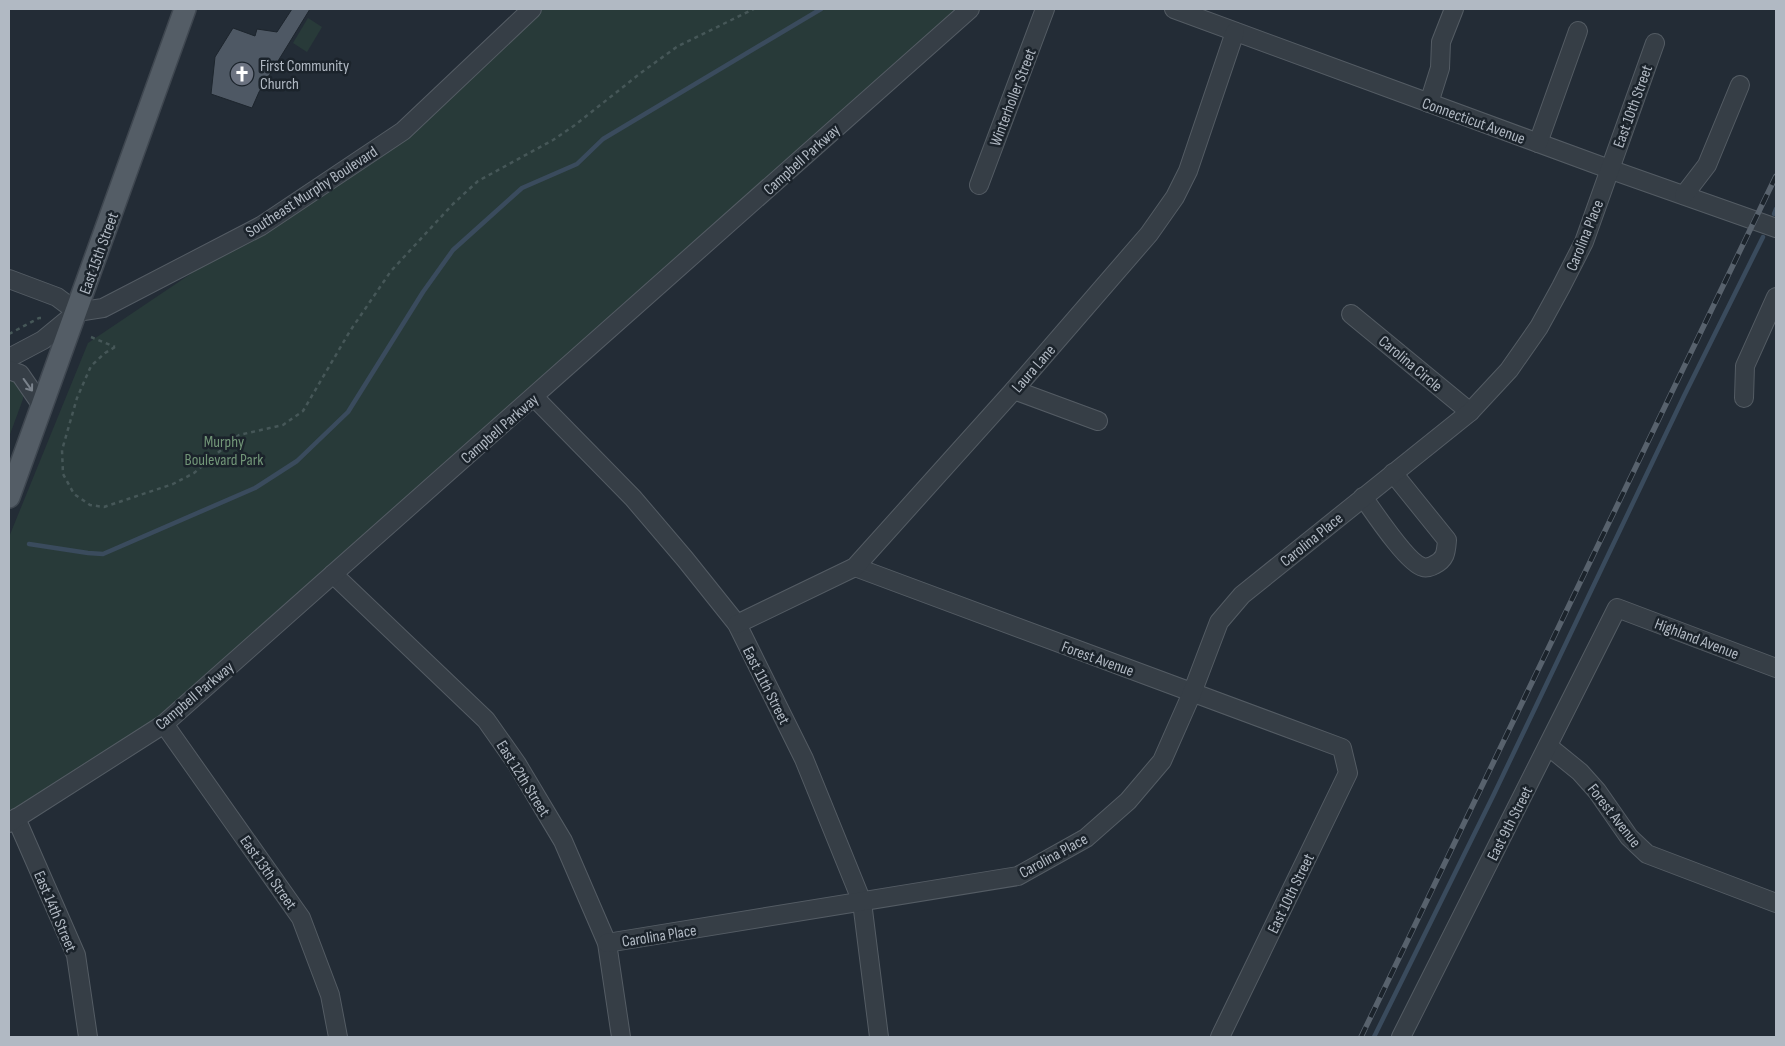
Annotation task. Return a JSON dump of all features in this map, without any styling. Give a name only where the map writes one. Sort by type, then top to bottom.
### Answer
[{"type":"main road","name":"East 15th Street","points":[[9,496],[185,9]]},
{"type":"street","name":"Southeast Murphy Boulevard","points":[[77,312],[103,308],[261,226],[403,131],[532,9]]},
{"type":"street","name":"Campbell Parkway","points":[[13,820],[164,724],[970,9]]},
{"type":"street","name":"Winterholler Street","points":[[979,185],[1045,9]]},
{"type":"street","name":"Connecticut Avenue","points":[[1174,9],[1609,169],[1776,228]]},
{"type":"street","points":[[1429,103],[1440,68],[1441,42],[1454,9]]},
{"type":"street","points":[[1538,143],[1578,31]]},
{"type":"street","name":"Laura Lane","points":[[737,624],[855,567],[1014,390],[1149,234],[1175,197],[1188,172],[1235,32]]},
{"type":"street","name":"East 10th Street","points":[[1609,169],[1655,43]]},
{"type":"street","points":[[1684,195],[1707,165],[1740,84]]},
{"type":"street","name":"Carolina Place","points":[[607,943],[1018,876],[1086,838],[1128,801],[1162,761],[1192,693],[1220,622],[1242,595],[1470,412],[1509,370],[1539,327],[1584,242],[1609,169]]},
{"type":"street","points":[[9,279],[58,297],[77,312],[43,340],[9,358]]},
{"type":"street","points":[[1744,398],[1745,366],[1776,297]]},
{"type":"street","name":"Carolina Circle","points":[[1351,314],[1470,412]]},
{"type":"street","points":[[9,370],[20,374],[42,406]]},
{"type":"street","points":[[1014,390],[1098,422]]},
{"type":"street","name":"East 11th Street","points":[[534,397],[633,498],[685,558],[737,624],[804,759],[862,902],[879,1037]]},
{"type":"street","points":[[1363,497],[1408,557],[1422,567],[1430,567],[1441,562],[1446,552],[1447,540],[1393,473]]},
{"type":"street","name":"Forest Avenue","points":[[855,567],[1342,748]]},
{"type":"street","name":"East 12th Street","points":[[333,574],[486,720],[518,764],[562,841],[607,943],[621,1037]]},
{"type":"street","name":"Highland Avenue","points":[[1617,608],[1776,668]]},
{"type":"street","name":"East 9th Street","points":[[1401,1037],[1617,608]]},
{"type":"street","name":"East 13th Street","points":[[164,724],[301,918],[330,995],[338,1037]]},
{"type":"street","name":"Forest Avenue","points":[[1548,746],[1568,760],[1580,772],[1597,792],[1628,837],[1642,850],[1660,860],[1776,903]]},
{"type":"street","name":"East 10th Street","points":[[1220,1037],[1348,772],[1342,748]]},
{"type":"street","name":"East 14th Street","points":[[13,820],[76,955],[88,1037]]},
{"type":"path","points":[[91,337],[116,347],[105,353],[92,366],[77,398],[62,450],[64,474],[74,494],[90,505],[104,507],[173,484],[194,473],[238,435],[283,425],[303,411],[350,331],[391,271],[453,204],[478,181],[568,130],[678,46],[754,9]]},
{"type":"path","points":[[9,334],[39,318],[45,318]]},
{"type":"green space","name":"Murphy Boulevard Park","points":[[532,9],[970,9],[164,724],[9,823],[9,537],[88,343],[403,131]]},
{"type":"green space","points":[[308,18],[322,27],[307,52],[293,43]]},
{"type":"green space","points":[[9,376],[17,379],[23,392],[23,399],[9,437]]},
{"type":"building","name":"First Community Church","points":[[292,9],[310,9],[259,92],[252,108],[211,94],[215,57],[233,28],[255,36],[257,29],[277,32]]},
{"type":"waterway","points":[[29,544],[103,554],[255,488],[297,461],[348,412],[423,292],[453,250],[522,188],[577,164],[603,139],[821,9]]},
{"type":"waterway","points":[[1774,214],[1776,209]]},
{"type":"waterway","points":[[1374,1037],[1494,794],[1684,396],[1763,237]]},
{"type":"railway","points":[[1361,1037],[1776,176]]},
{"type":"place","name":"First Community Church","points":[[242,74]]}]
